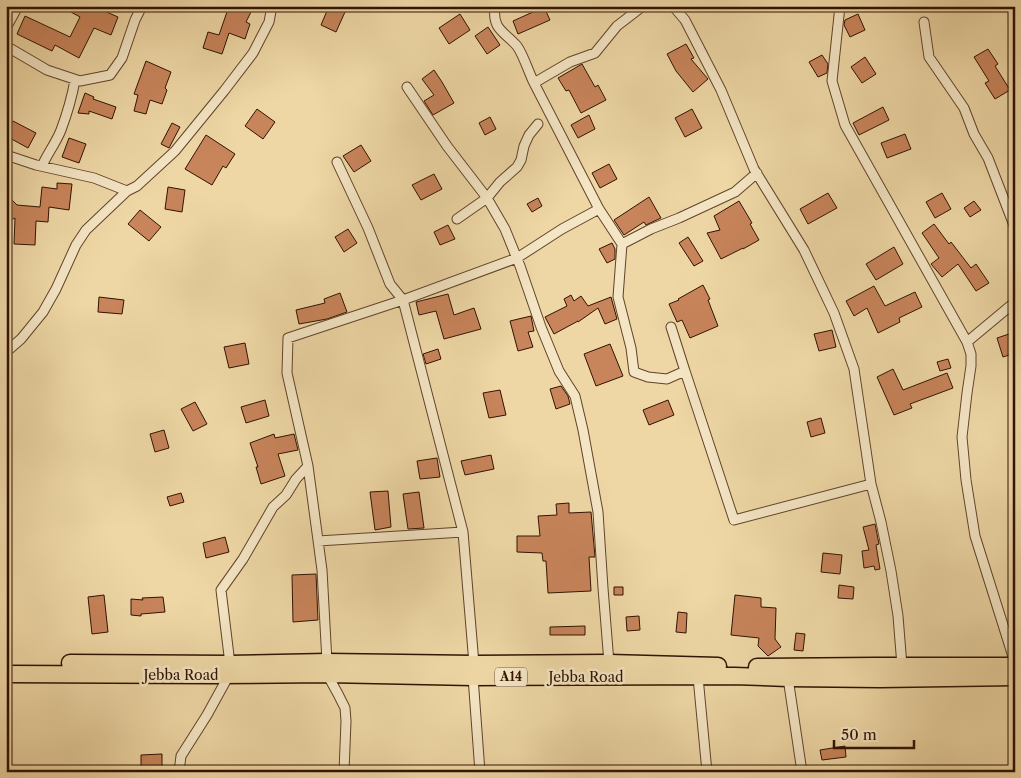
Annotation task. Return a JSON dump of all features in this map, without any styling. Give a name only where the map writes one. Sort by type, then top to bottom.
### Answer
[{"type":"highway","name":"Jebba Road","points":[[6,663],[229,669]]},
{"type":"highway","name":"Jebba Road","points":[[474,670],[609,663],[748,667],[1015,665]]},
{"type":"highway","name":"Jebba Road","points":[[6,674],[327,668],[474,670],[698,677],[895,679],[1015,677]]},
{"type":"street","points":[[6,28],[18,6]]},
{"type":"street","points":[[6,46],[47,70],[80,82],[110,75],[122,58],[135,20],[142,6]]},
{"type":"street","points":[[6,352],[21,340],[42,312],[56,289],[76,245],[86,230],[175,151],[224,91],[253,53],[269,22],[272,6]]},
{"type":"street","points":[[494,6],[497,27],[517,47],[599,209],[622,244],[618,297],[631,348],[634,372],[648,377],[667,379],[685,371]]},
{"type":"street","points":[[534,83],[570,62],[594,53],[617,26],[643,6]]},
{"type":"street","points":[[673,6],[686,20],[721,90],[757,173],[804,250],[834,313],[854,369],[871,484],[891,571],[898,616],[902,666]]},
{"type":"street","points":[[840,6],[832,81],[845,125],[967,342],[971,354],[972,366],[962,437],[966,480],[975,536],[1015,665]]},
{"type":"street","points":[[924,22],[929,57],[964,108],[974,134],[988,158],[1015,228]]},
{"type":"street","points":[[42,166],[60,132],[73,94],[75,80]]},
{"type":"street","points":[[407,87],[446,146],[487,198],[505,229],[559,371],[575,396],[598,512],[609,663]]},
{"type":"street","points":[[457,219],[487,198],[500,182],[517,167],[521,160],[524,146],[538,124]]},
{"type":"street","points":[[6,155],[42,166],[94,178],[128,191]]},
{"type":"street","points":[[337,162],[368,228],[390,284],[403,300],[463,532],[480,772]]},
{"type":"street","points":[[622,244],[651,229],[735,192],[757,173]]},
{"type":"street","points":[[344,772],[345,708],[327,668],[322,570],[308,466],[288,373],[288,338],[403,300],[517,258],[562,229],[599,209]]},
{"type":"street","points":[[967,342],[1015,302]]},
{"type":"street","points":[[670,327],[734,520],[871,484]]},
{"type":"street","points":[[179,772],[181,756],[207,715],[229,669],[221,590],[243,559],[273,507],[286,495],[308,466]]},
{"type":"street","points":[[318,541],[463,532]]},
{"type":"street","points":[[698,677],[707,772]]},
{"type":"street","points":[[788,678],[802,772]]},
{"type":"building","points":[[60,6],[93,6],[118,17],[111,35],[94,28],[79,58],[55,45],[52,51],[17,34],[25,16],[70,37],[80,17]]},
{"type":"building","points":[[229,6],[254,6],[246,22],[250,24],[245,39],[229,33],[222,54],[203,48],[208,32],[219,35]]},
{"type":"building","points":[[329,6],[345,12],[336,32],[321,25]]},
{"type":"building","points":[[544,7],[550,20],[518,34],[513,21]]},
{"type":"building","points":[[460,14],[470,30],[449,44],[439,28]]},
{"type":"building","points":[[858,14],[865,30],[850,37],[844,25],[845,20]]},
{"type":"building","points":[[488,27],[500,45],[487,54],[475,36]]},
{"type":"building","points":[[686,44],[694,58],[691,59],[708,79],[693,92],[676,71],[667,54]]},
{"type":"building","points":[[988,49],[998,64],[995,66],[1010,90],[995,99],[985,83],[989,81],[974,57]]},
{"type":"building","points":[[822,55],[828,64],[827,73],[818,77],[809,62]]},
{"type":"building","points":[[865,57],[876,74],[862,83],[851,67]]},
{"type":"building","points":[[146,61],[171,72],[162,104],[150,100],[146,114],[134,111],[138,95],[134,94]]},
{"type":"building","points":[[582,64],[595,87],[598,85],[606,100],[581,113],[569,90],[566,91],[558,78]]},
{"type":"building","points":[[434,70],[454,103],[433,115],[424,101],[434,95],[422,79]]},
{"type":"building","points":[[85,93],[94,97],[93,99],[116,107],[112,119],[89,111],[89,114],[78,113]]},
{"type":"building","points":[[883,107],[889,120],[859,135],[853,123]]},
{"type":"building","points":[[257,109],[275,122],[263,139],[245,126]]},
{"type":"building","points":[[692,109],[702,128],[685,137],[675,118]]},
{"type":"building","points":[[589,115],[595,129],[578,138],[571,125]]},
{"type":"building","points":[[490,117],[496,129],[485,135],[479,123]]},
{"type":"building","points":[[13,121],[36,133],[28,148],[6,136]]},
{"type":"building","points":[[172,123],[180,127],[169,148],[161,144]]},
{"type":"building","points":[[905,134],[911,149],[887,158],[881,143]]},
{"type":"building","points":[[206,135],[235,154],[226,168],[223,166],[212,185],[185,169]]},
{"type":"building","points":[[69,138],[86,144],[79,163],[62,157]]},
{"type":"building","points":[[361,145],[371,161],[354,172],[343,156]]},
{"type":"building","points":[[609,164],[617,179],[600,188],[592,173]]},
{"type":"building","points":[[434,174],[442,189],[421,200],[412,185]]},
{"type":"building","points":[[57,183],[72,184],[69,210],[49,207],[48,222],[36,221],[35,245],[14,244],[15,218],[9,221],[6,215],[6,194],[17,205],[40,207],[42,187],[57,189]]},
{"type":"building","points":[[168,187],[185,190],[182,212],[165,209]]},
{"type":"building","points":[[828,193],[837,208],[808,224],[800,209]]},
{"type":"building","points":[[942,193],[951,209],[935,218],[926,202]]},
{"type":"building","points":[[649,197],[661,218],[646,225],[644,222],[624,235],[614,220]]},
{"type":"building","points":[[538,198],[542,206],[532,212],[527,204]]},
{"type":"building","points":[[739,201],[752,223],[750,224],[759,240],[721,259],[707,233],[720,230],[714,216]]},
{"type":"building","points":[[974,201],[981,210],[970,217],[964,208]]},
{"type":"building","points":[[140,210],[161,227],[149,241],[128,224]]},
{"type":"building","points":[[934,224],[971,268],[976,264],[989,283],[976,291],[958,264],[942,277],[931,264],[939,258],[922,233]]},
{"type":"building","points":[[448,225],[455,239],[440,245],[434,232]]},
{"type":"building","points":[[348,229],[357,243],[344,252],[335,237]]},
{"type":"building","points":[[688,237],[703,261],[694,266],[679,243]]},
{"type":"building","points":[[612,243],[615,249],[615,259],[607,263],[599,249]]},
{"type":"building","points":[[894,247],[903,264],[876,280],[866,264]]},
{"type":"building","points":[[703,285],[710,299],[708,300],[718,326],[690,338],[682,320],[677,322],[669,304]]},
{"type":"building","points":[[874,286],[885,306],[915,292],[922,307],[899,318],[900,322],[878,333],[867,308],[854,316],[846,301]]},
{"type":"building","points":[[340,293],[347,312],[327,319],[299,324],[296,310],[325,303],[324,299]]},
{"type":"building","points":[[448,294],[454,315],[474,308],[481,329],[444,339],[436,311],[419,315],[416,302]]},
{"type":"building","points":[[571,295],[574,301],[581,296],[588,306],[611,297],[617,319],[605,324],[598,308],[578,322],[554,334],[545,317],[567,306],[564,299]]},
{"type":"building","points":[[99,297],[124,300],[122,314],[98,312]]},
{"type":"building","points":[[531,316],[534,331],[528,332],[533,347],[518,351],[510,321]]},
{"type":"building","points":[[832,330],[836,347],[819,351],[814,334]]},
{"type":"building","points":[[1012,333],[1015,342],[1015,353],[1003,357],[997,338]]},
{"type":"building","points":[[245,343],[249,364],[229,368],[224,347]]},
{"type":"building","points":[[610,344],[623,376],[596,386],[584,354]]},
{"type":"building","points":[[438,349],[441,359],[426,364],[423,354]]},
{"type":"building","points":[[948,359],[951,368],[940,371],[937,362]]},
{"type":"building","points":[[893,369],[903,390],[947,373],[953,388],[910,404],[912,408],[894,415],[877,377]]},
{"type":"building","points":[[561,386],[568,396],[570,404],[556,409],[550,389]]},
{"type":"building","points":[[500,390],[506,415],[489,418],[483,393]]},
{"type":"building","points":[[265,400],[269,416],[246,423],[241,407]]},
{"type":"building","points":[[668,400],[674,415],[649,425],[643,410]]},
{"type":"building","points":[[195,402],[207,424],[193,431],[181,409]]},
{"type":"building","points":[[821,418],[825,433],[811,437],[807,422]]},
{"type":"building","points":[[164,430],[169,448],[155,452],[150,434]]},
{"type":"building","points":[[274,434],[275,438],[294,434],[298,450],[278,454],[285,476],[261,484],[256,467],[258,467],[250,443]]},
{"type":"building","points":[[491,455],[494,469],[465,475],[461,461]]},
{"type":"building","points":[[437,458],[440,477],[420,479],[417,461]]},
{"type":"building","points":[[388,491],[391,527],[375,530],[370,492]]},
{"type":"building","points":[[419,492],[424,528],[408,529],[403,494]]},
{"type":"building","points":[[181,493],[184,502],[170,506],[167,497]]},
{"type":"building","points":[[569,503],[569,513],[591,512],[595,557],[589,557],[591,591],[548,593],[546,561],[543,561],[542,553],[517,552],[517,536],[540,536],[538,516],[557,515],[556,504]]},
{"type":"building","points":[[875,524],[879,544],[876,545],[880,569],[875,570],[874,566],[864,568],[862,551],[869,550],[863,527]]},
{"type":"building","points":[[225,537],[229,552],[206,558],[203,543]]},
{"type":"building","points":[[823,553],[842,555],[840,574],[821,572]]},
{"type":"building","points":[[316,574],[318,620],[293,622],[292,575]]},
{"type":"building","points":[[839,585],[854,587],[853,599],[838,598]]},
{"type":"building","points":[[614,587],[623,587],[623,595],[614,595]]},
{"type":"building","points":[[104,595],[108,632],[92,634],[88,597]]},
{"type":"building","points":[[735,595],[761,598],[761,607],[776,608],[775,639],[781,647],[768,656],[758,646],[759,638],[731,635]]},
{"type":"building","points":[[163,597],[165,612],[141,614],[141,616],[131,615],[131,599],[143,600],[142,598]]},
{"type":"building","points":[[678,612],[687,613],[686,633],[676,632]]},
{"type":"building","points":[[639,616],[640,630],[627,631],[626,617]]},
{"type":"building","points":[[585,626],[585,635],[550,635],[550,627]]},
{"type":"building","points":[[796,633],[805,634],[803,651],[794,650]]},
{"type":"building","points":[[845,746],[846,757],[822,760],[820,750]]},
{"type":"building","points":[[162,754],[162,772],[141,772],[141,755]]}]
